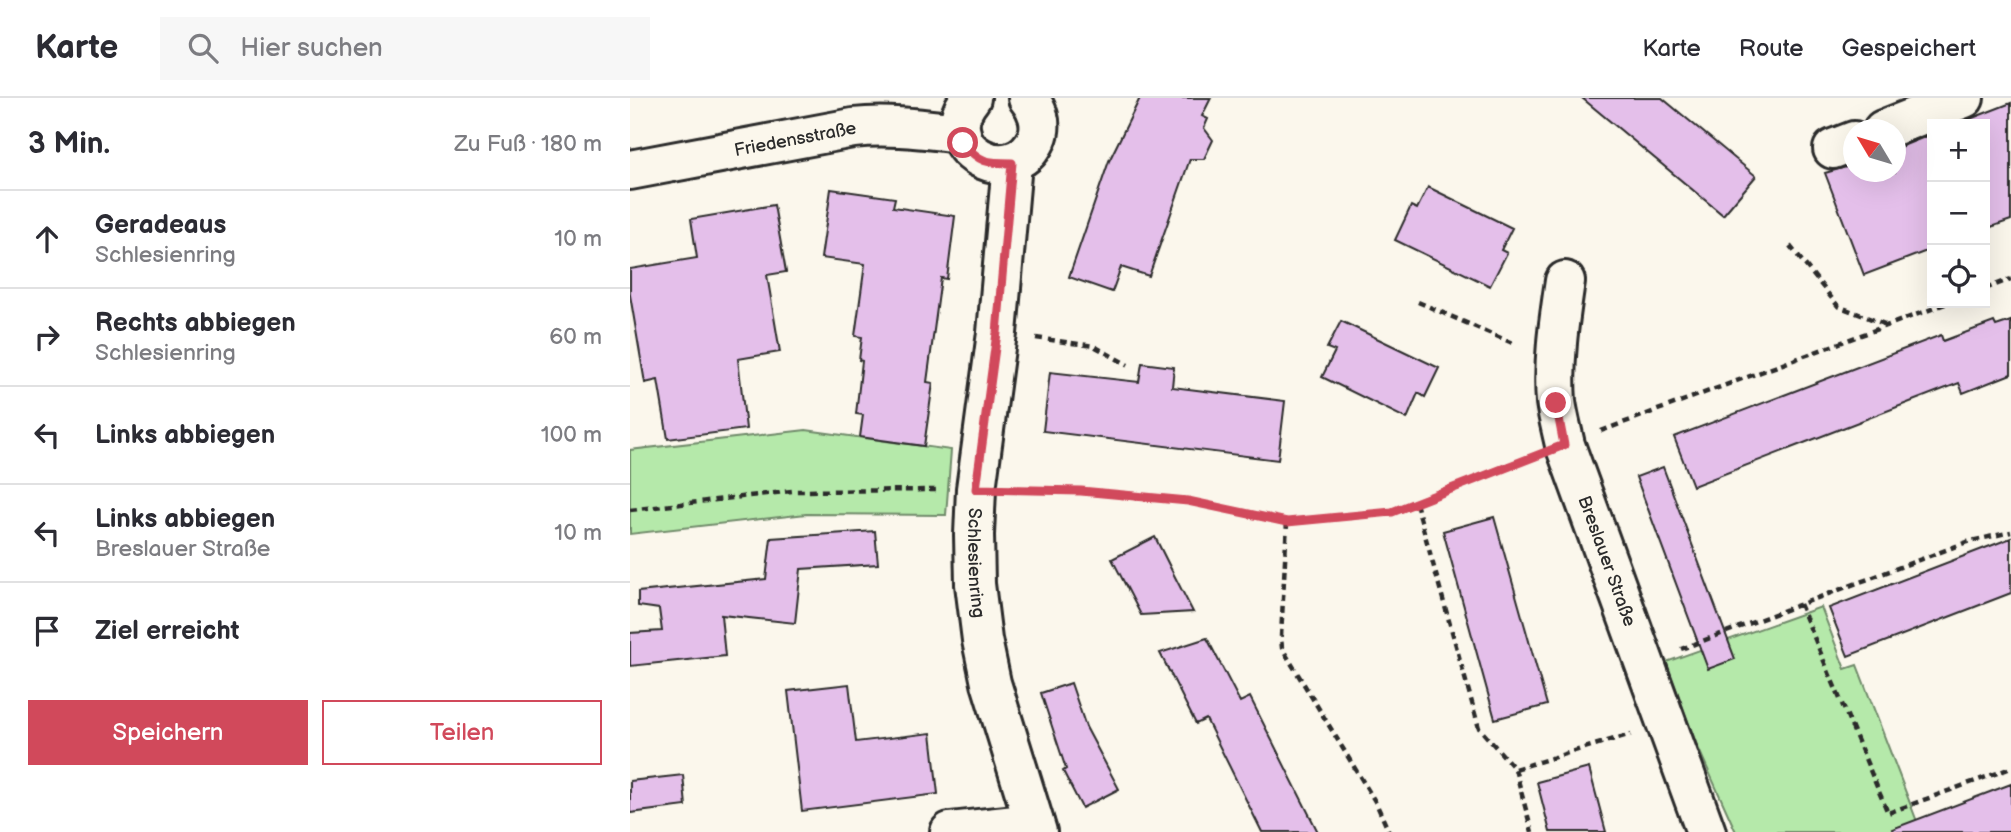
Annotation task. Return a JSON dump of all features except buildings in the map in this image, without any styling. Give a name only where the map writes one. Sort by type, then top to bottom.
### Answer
[{"type":"street","points":[[966,115],[963,143],[970,151],[987,163],[1012,163],[1028,152],[1039,134],[1035,106],[1029,99]]},
{"type":"street","points":[[1906,123],[1955,109]]},
{"type":"street","name":"Friedensstraße","points":[[630,170],[853,128],[902,126],[966,115]]},
{"type":"street","name":"Schlesienring","points":[[1012,163],[997,333],[976,489],[975,584],[991,683],[1036,827]]},
{"type":"street","name":"Breslauer Straße","points":[[1565,282],[1557,332],[1556,362],[1556,403],[1564,445],[1706,832]]},
{"type":"street","points":[[950,832],[1036,827]]},
{"type":"path","points":[[1790,246],[1838,306],[1888,325]]},
{"type":"path","points":[[1990,287],[2011,279]]},
{"type":"path","points":[[1418,302],[1556,362]]},
{"type":"path","points":[[630,510],[792,491],[976,489],[1081,491],[1188,501],[1287,522],[1392,512],[1564,445],[1934,308]]},
{"type":"path","points":[[997,333],[1094,346],[1128,365]]},
{"type":"path","points":[[1416,503],[1479,728],[1515,769],[1532,832]]},
{"type":"path","points":[[1287,522],[1282,649],[1376,803],[1389,832]]},
{"type":"path","points":[[1644,663],[1967,542],[2011,532]]},
{"type":"path","points":[[1800,604],[1888,813],[2011,768]]},
{"type":"path","points":[[1515,769],[1665,723]]},
{"type":"green space","points":[[806,430],[951,450],[946,515],[806,514],[630,534],[630,450]]},
{"type":"green space","points":[[1821,607],[1845,669],[1857,665],[1921,832],[1736,832],[1696,743],[1666,662]]},
{"type":"route","points":[[963,143],[987,163],[1012,163],[997,333],[976,489],[1081,491],[1188,501],[1287,522],[1392,512],[1564,445],[1556,403]]}]
